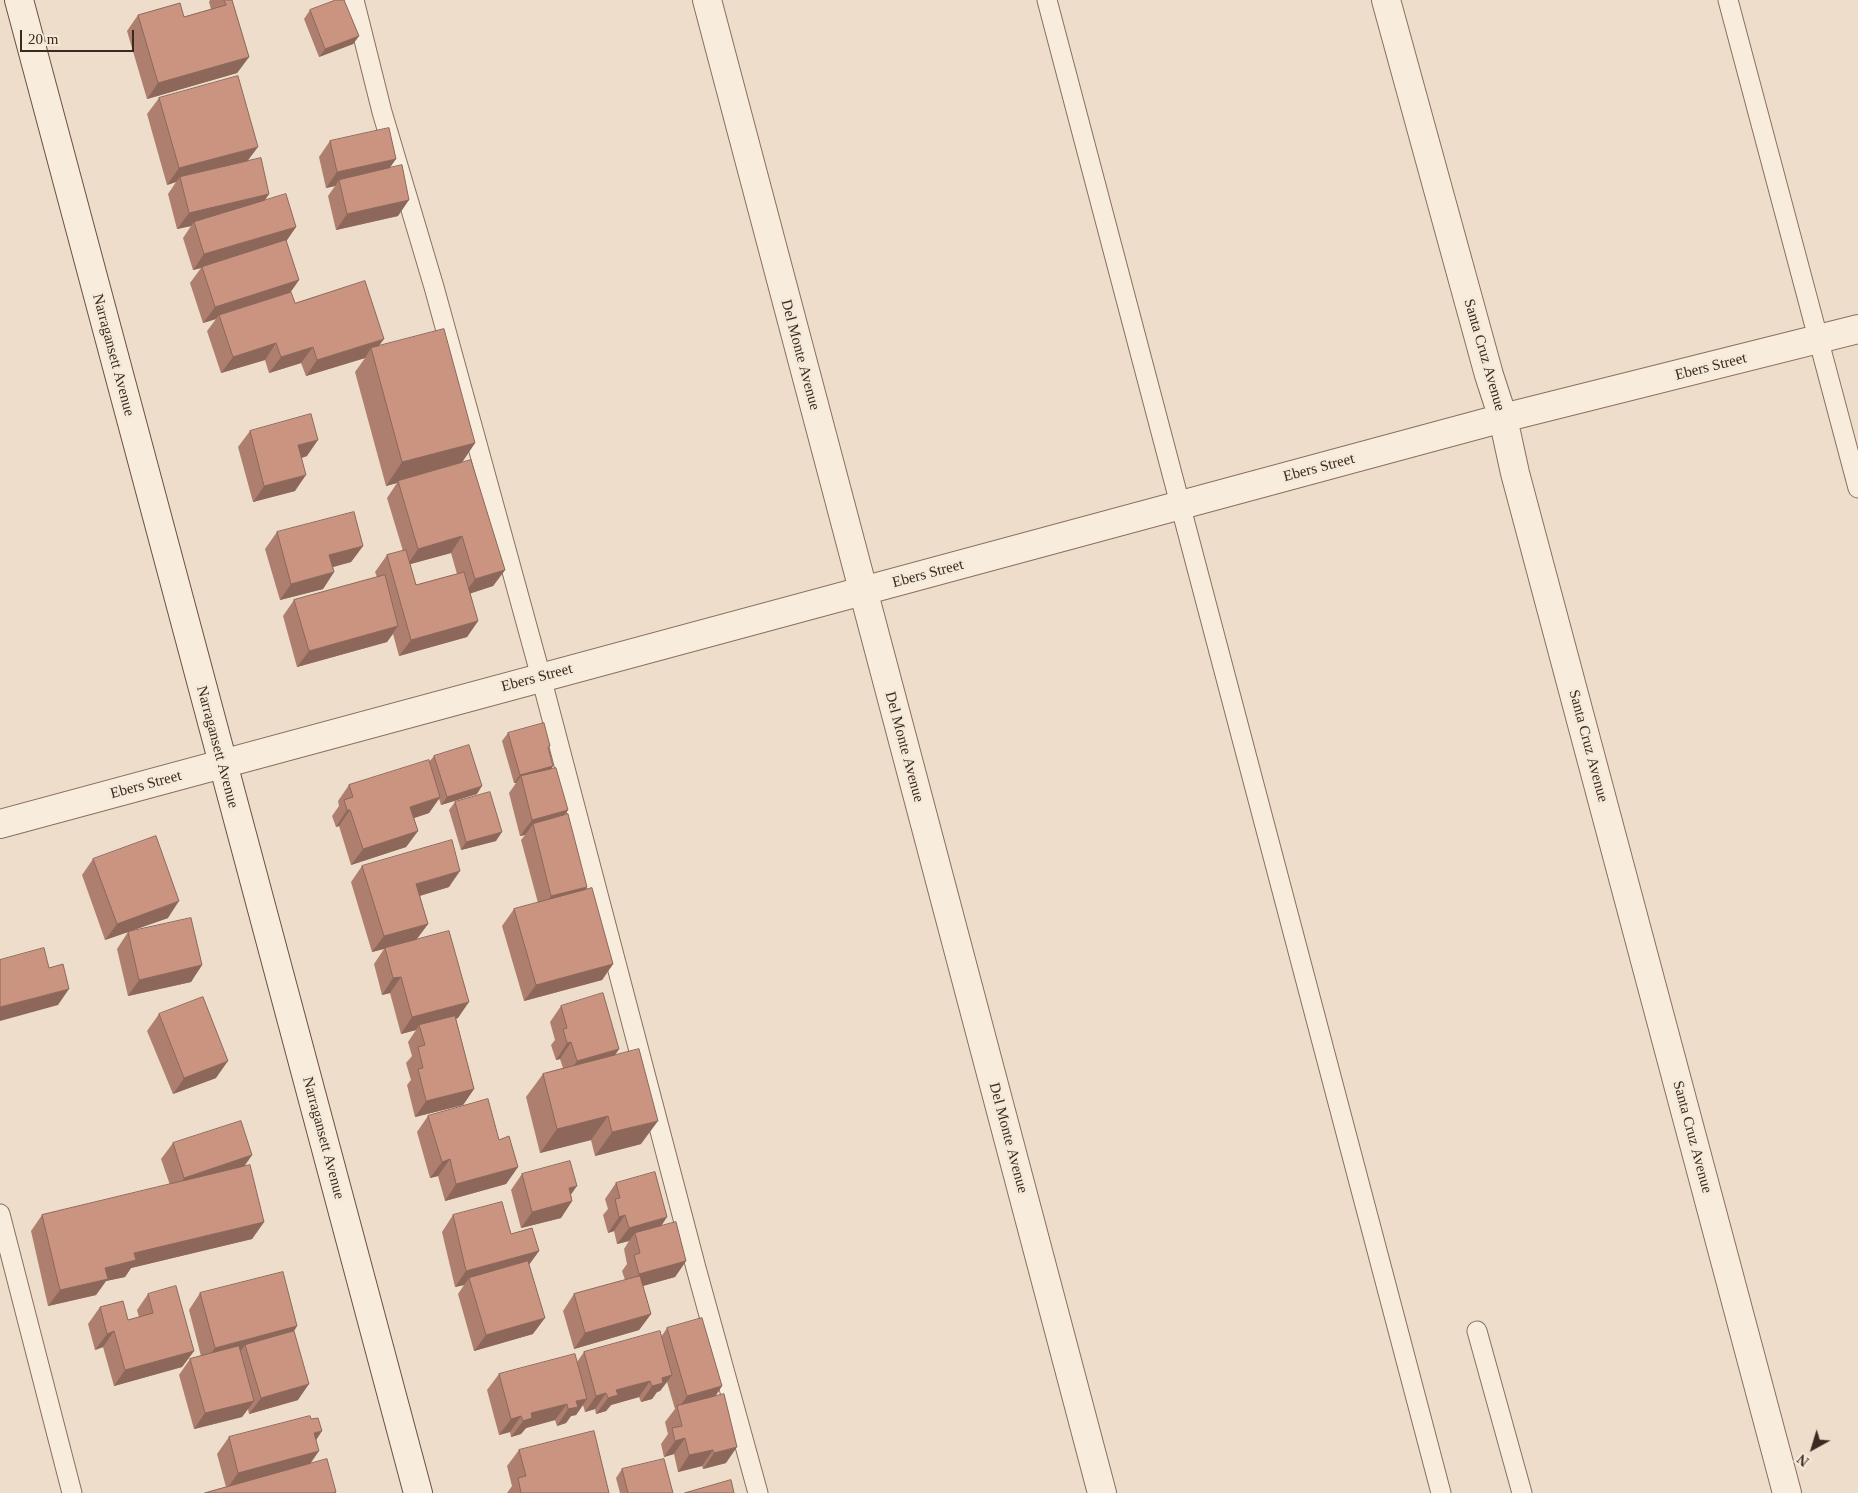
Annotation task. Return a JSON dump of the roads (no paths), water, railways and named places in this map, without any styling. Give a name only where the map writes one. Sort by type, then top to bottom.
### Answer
[{"type":"street","name":"Narragansett Avenue","points":[[19,0],[418,1493]]},
{"type":"street","name":"Del Monte Avenue","points":[[707,0],[1102,1493]]},
{"type":"street","name":"Santa Cruz Avenue","points":[[1386,0],[1489,375],[1503,418],[1515,473],[1787,1493]]},
{"type":"street","name":"Ebers Street","points":[[0,824],[1503,418],[1858,329]]},
{"type":"lane","points":[[354,0],[382,112],[434,286],[541,677],[696,1268],[758,1493]]},
{"type":"lane","points":[[1047,0],[1441,1493]]},
{"type":"lane","points":[[1728,0],[1858,488]]},
{"type":"lane","points":[[0,1214],[72,1493]]},
{"type":"lane","points":[[1477,1331],[1522,1493]]}]
